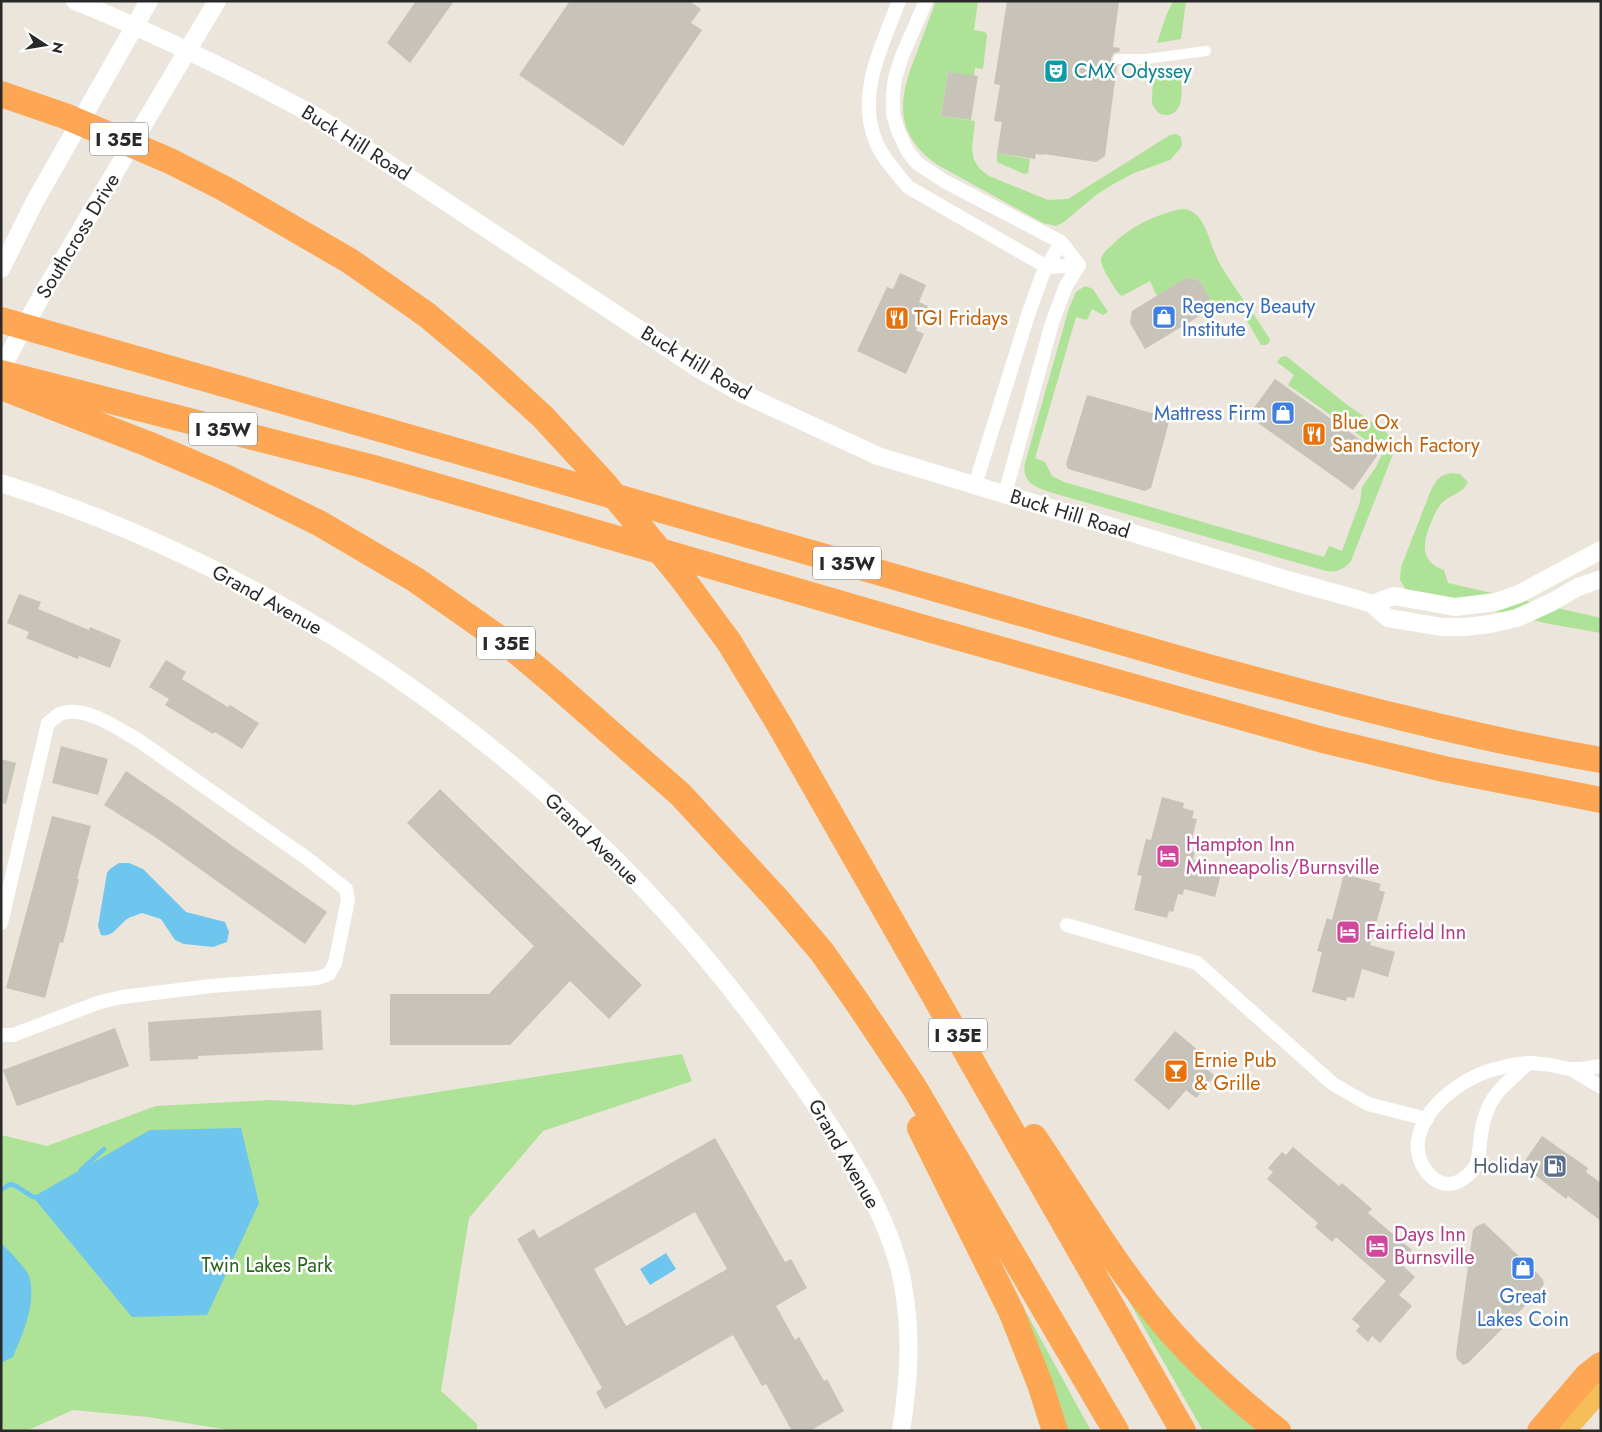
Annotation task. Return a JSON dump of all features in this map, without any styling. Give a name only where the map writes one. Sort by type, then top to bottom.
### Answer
[{"type":"highway","name":"I 35E","points":[[5,95],[65,116],[170,161],[227,190],[350,261],[427,315],[483,362],[542,417],[603,482],[682,578],[729,642],[906,942],[1183,1431]]},
{"type":"highway","name":"I 35W","points":[[1,320],[1217,670],[1483,736],[1601,760]]},
{"type":"highway","name":"I 35W","points":[[1,371],[67,401],[374,468],[928,629],[1323,740],[1444,769],[1601,800]]},
{"type":"highway","name":"I 35E","points":[[1,387],[67,401],[148,444],[223,476],[319,523],[416,580],[510,646],[681,795],[776,898],[822,952],[857,1002],[914,1087],[1116,1431]]},
{"type":"highway","points":[[906,942],[1112,1254],[1155,1313],[1186,1348],[1224,1385],[1278,1431]]},
{"type":"highway","points":[[857,1002],[1010,1311],[1040,1384],[1055,1431]]},
{"type":"highway","points":[[1540,1431],[1587,1376],[1601,1365]]},
{"type":"highway","points":[[1563,1431],[1601,1388]]},
{"type":"street","name":"Buck Hill Road","points":[[75,1],[188,50],[319,118],[699,369],[739,392],[878,456],[1372,604],[1388,618],[1442,627],[1465,627],[1517,618],[1552,602],[1578,586],[1601,579]]},
{"type":"street","points":[[1,269],[35,201],[149,1]]},
{"type":"street","name":"Southcross Drive","points":[[1,371],[42,295],[217,1]]},
{"type":"street","points":[[900,1],[878,54],[868,90],[870,126],[877,144],[891,166],[908,186],[1047,267],[1079,265]]},
{"type":"street","points":[[926,1],[902,56],[895,78],[893,94],[893,114],[898,131],[908,152],[917,163],[944,181],[1061,242],[1079,265]]},
{"type":"street","points":[[1118,59],[1146,59],[1206,51]]},
{"type":"street","points":[[975,486],[1029,312],[1042,276],[1061,242]]},
{"type":"street","points":[[1005,494],[1052,323],[1066,286],[1079,265]]},
{"type":"street","name":"Grand Avenue","points":[[1,483],[100,518],[206,565],[304,619],[356,651],[460,724],[526,776],[583,826],[628,870],[714,967],[764,1032],[812,1100],[847,1154],[873,1200],[890,1240],[905,1300],[909,1336],[908,1388],[901,1431]]},
{"type":"street","points":[[1372,604],[1394,596],[1455,607],[1496,602],[1519,594],[1601,550]]},
{"type":"street","points":[[1,922],[48,723],[59,714],[71,711],[82,712],[113,726],[141,742],[305,857],[346,889],[348,900],[335,963],[329,974],[318,978],[211,986],[122,997],[100,1002],[13,1035],[1,1035]]},
{"type":"street","points":[[1067,926],[1197,963],[1333,1084],[1368,1104],[1427,1118]]},
{"type":"street","points":[[1527,1064],[1500,1090],[1490,1105],[1484,1120],[1475,1168],[1464,1179],[1451,1185],[1439,1182],[1427,1174],[1420,1161],[1418,1142],[1424,1123],[1437,1104],[1454,1089],[1480,1074],[1502,1066],[1527,1064],[1540,1063],[1572,1069],[1601,1066]]},
{"type":"street","points":[[1572,1069],[1601,1087]]},
{"type":"green space","points":[[936,1],[978,1],[974,30],[985,32],[987,35],[983,69],[975,68],[974,76],[948,72],[941,116],[975,121],[972,148],[974,160],[980,169],[989,176],[1048,200],[1068,199],[1170,135],[1176,134],[1181,137],[1182,144],[1180,149],[1170,160],[1134,173],[1115,183],[1056,226],[1043,223],[936,164],[922,152],[912,139],[906,126],[903,112],[906,84]]},
{"type":"green space","points":[[1173,1],[1186,1],[1181,39],[1157,43],[1166,16]]},
{"type":"green space","points":[[1180,69],[1182,89],[1178,109],[1173,113],[1162,115],[1152,104],[1153,72]]},
{"type":"green space","points":[[997,153],[1030,159],[1028,173],[1024,174],[997,162]]},
{"type":"green space","points":[[1181,209],[1192,211],[1200,219],[1220,264],[1269,338],[1270,342],[1266,345],[1261,345],[1243,314],[1237,311],[1232,302],[1219,309],[1214,307],[1200,281],[1187,277],[1157,296],[1150,281],[1122,296],[1118,293],[1101,262],[1103,254],[1125,233],[1161,215]]},
{"type":"green space","points":[[1085,286],[1093,289],[1108,312],[1103,315],[1092,309],[1087,320],[1076,317],[1035,458],[1045,462],[1052,476],[1064,482],[1324,557],[1329,546],[1342,551],[1360,502],[1362,487],[1376,467],[1383,452],[1288,385],[1294,375],[1277,362],[1281,357],[1286,356],[1346,404],[1386,432],[1393,443],[1393,454],[1351,561],[1344,568],[1336,571],[1324,570],[1053,493],[1036,487],[1028,480],[1024,470],[1025,463],[1069,308],[1076,292]]},
{"type":"green space","points":[[1451,473],[1460,474],[1468,482],[1463,490],[1439,506],[1430,525],[1425,546],[1427,558],[1436,567],[1444,570],[1448,583],[1601,618],[1601,633],[1550,624],[1407,591],[1400,580],[1401,567],[1433,486],[1441,477]]},
{"type":"green space","name":"Twin Lakes Park","points":[[682,1054],[692,1081],[543,1131],[469,1218],[441,1391],[477,1424],[477,1431],[236,1431],[148,1417],[73,1410],[26,1431],[1,1431],[1,1135],[47,1146],[156,1106],[271,1100],[355,1105]]},
{"type":"green space","points":[[1121,1287],[1267,1431],[1203,1431]]},
{"type":"green space","points":[[1020,1301],[1091,1431],[1063,1431]]},
{"type":"water","points":[[119,863],[129,863],[143,869],[186,912],[225,922],[229,932],[227,942],[213,947],[184,944],[175,940],[161,919],[142,913],[127,919],[109,935],[101,935],[98,926],[107,873]]},
{"type":"water","points":[[241,1128],[259,1203],[207,1315],[132,1317],[33,1197],[150,1130]]},
{"type":"water","points":[[1,1243],[29,1276],[31,1297],[28,1318],[13,1357],[1,1363]]},
{"type":"water","points":[[666,1253],[676,1269],[650,1285],[640,1269]]},
{"type":"building","points":[[416,1],[454,1],[410,63],[387,43]]},
{"type":"building","points":[[570,1],[689,1],[701,9],[691,23],[702,30],[623,146],[519,75]]},
{"type":"building","name":"CMX Odyssey","points":[[1007,1],[1119,1],[1113,47],[1120,48],[1119,52],[1114,53],[1111,59],[1112,63],[1117,66],[1105,156],[1096,162],[1044,154],[1036,154],[1035,159],[997,153],[1002,122],[994,121],[1000,85],[994,84]]},
{"type":"building","points":[[948,72],[978,76],[971,120],[941,116]]},
{"type":"building","name":"TGI Fridays","points":[[900,273],[926,285],[919,302],[928,306],[916,330],[924,334],[906,374],[857,351],[887,287],[893,289]]},
{"type":"building","name":"Regency Beauty Institute","points":[[1187,277],[1200,281],[1214,307],[1145,349],[1130,323],[1132,311]]},
{"type":"building","points":[[1275,379],[1379,453],[1353,490],[1248,416]]},
{"type":"building","points":[[1087,395],[1166,417],[1169,422],[1151,488],[1145,491],[1068,469],[1066,464]]},
{"type":"building","points":[[19,594],[41,602],[38,609],[89,630],[90,627],[121,640],[110,668],[79,656],[78,659],[26,638],[29,632],[7,623]]},
{"type":"building","points":[[166,660],[186,672],[182,679],[259,723],[242,749],[165,705],[169,699],[149,687]]},
{"type":"building","points":[[61,746],[108,759],[98,795],[52,783]]},
{"type":"building","points":[[1,759],[16,763],[6,804],[1,803]]},
{"type":"building","points":[[126,771],[327,912],[305,944],[158,839],[104,805]]},
{"type":"building","points":[[440,789],[642,985],[609,1019],[570,981],[510,1045],[390,1045],[390,994],[489,994],[534,946],[407,823]]},
{"type":"building","name":"Hampton Inn Minneapolis/Burnsville","points":[[1162,797],[1184,803],[1183,808],[1194,811],[1192,818],[1197,819],[1189,850],[1195,852],[1193,860],[1223,867],[1215,897],[1184,889],[1183,895],[1178,894],[1173,912],[1169,911],[1167,918],[1134,910],[1142,876],[1137,875],[1146,839],[1151,840]]},
{"type":"building","points":[[52,816],[91,826],[63,943],[60,942],[45,998],[6,988]]},
{"type":"building","name":"Fairfield Inn","points":[[1344,874],[1381,884],[1379,890],[1385,892],[1370,945],[1395,952],[1388,977],[1362,969],[1354,998],[1347,997],[1346,1001],[1312,992],[1322,952],[1317,951],[1327,918],[1332,920]]},
{"type":"building","points":[[321,1010],[323,1050],[198,1056],[198,1059],[150,1061],[148,1022]]},
{"type":"building","points":[[115,1028],[129,1066],[17,1106],[3,1070]]},
{"type":"building","name":"Ernie Pub & Grille","points":[[1175,1031],[1210,1060],[1204,1067],[1215,1076],[1196,1098],[1186,1090],[1169,1110],[1134,1080]]},
{"type":"building","name":"Holiday","points":[[1542,1136],[1588,1168],[1586,1172],[1601,1183],[1601,1221],[1568,1196],[1566,1199],[1522,1165]]},
{"type":"building","points":[[715,1138],[785,1262],[791,1259],[807,1288],[776,1306],[795,1340],[799,1337],[824,1381],[827,1379],[844,1411],[810,1431],[792,1431],[766,1384],[762,1386],[733,1335],[605,1409],[596,1392],[602,1388],[517,1239],[534,1229],[539,1238]],"holes":[[[695,1212],[727,1269],[626,1326],[594,1269]]]},
{"type":"building","name":"Days Inn Burnsville","points":[[1293,1147],[1339,1186],[1342,1183],[1372,1209],[1368,1213],[1412,1250],[1400,1263],[1415,1277],[1399,1295],[1412,1306],[1380,1343],[1372,1336],[1368,1342],[1356,1331],[1360,1326],[1352,1319],[1386,1281],[1336,1237],[1332,1242],[1315,1227],[1318,1223],[1267,1179],[1273,1172],[1268,1168],[1282,1152],[1286,1155]]},
{"type":"building","points":[[1484,1223],[1539,1275],[1544,1284],[1539,1292],[1468,1363],[1463,1365],[1457,1359],[1456,1354],[1473,1230]]},
{"type":"waterway","points":[[81,1170],[104,1149]]},
{"type":"waterway","points":[[1,1190],[10,1184],[33,1197],[37,1197]]},
{"type":"place","name":"CMX Odyssey","points":[[1056,71]]},
{"type":"place","name":"Regency Beauty Institute","points":[[1164,317]]},
{"type":"place","name":"TGI Fridays","points":[[897,318]]},
{"type":"place","name":"Mattress Firm","points":[[1283,413]]},
{"type":"place","name":"Blue Ox Sandwich Factory","points":[[1314,434]]},
{"type":"place","name":"Hampton Inn Minneapolis/Burnsville","points":[[1168,856]]},
{"type":"place","name":"Fairfield Inn","points":[[1348,932]]},
{"type":"place","name":"Ernie Pub & Grille","points":[[1176,1071]]},
{"type":"place","name":"Holiday","points":[[1555,1166]]},
{"type":"place","name":"Days Inn Burnsville","points":[[1377,1246]]},
{"type":"place","name":"Great Lakes Coin","points":[[1523,1268]]}]
